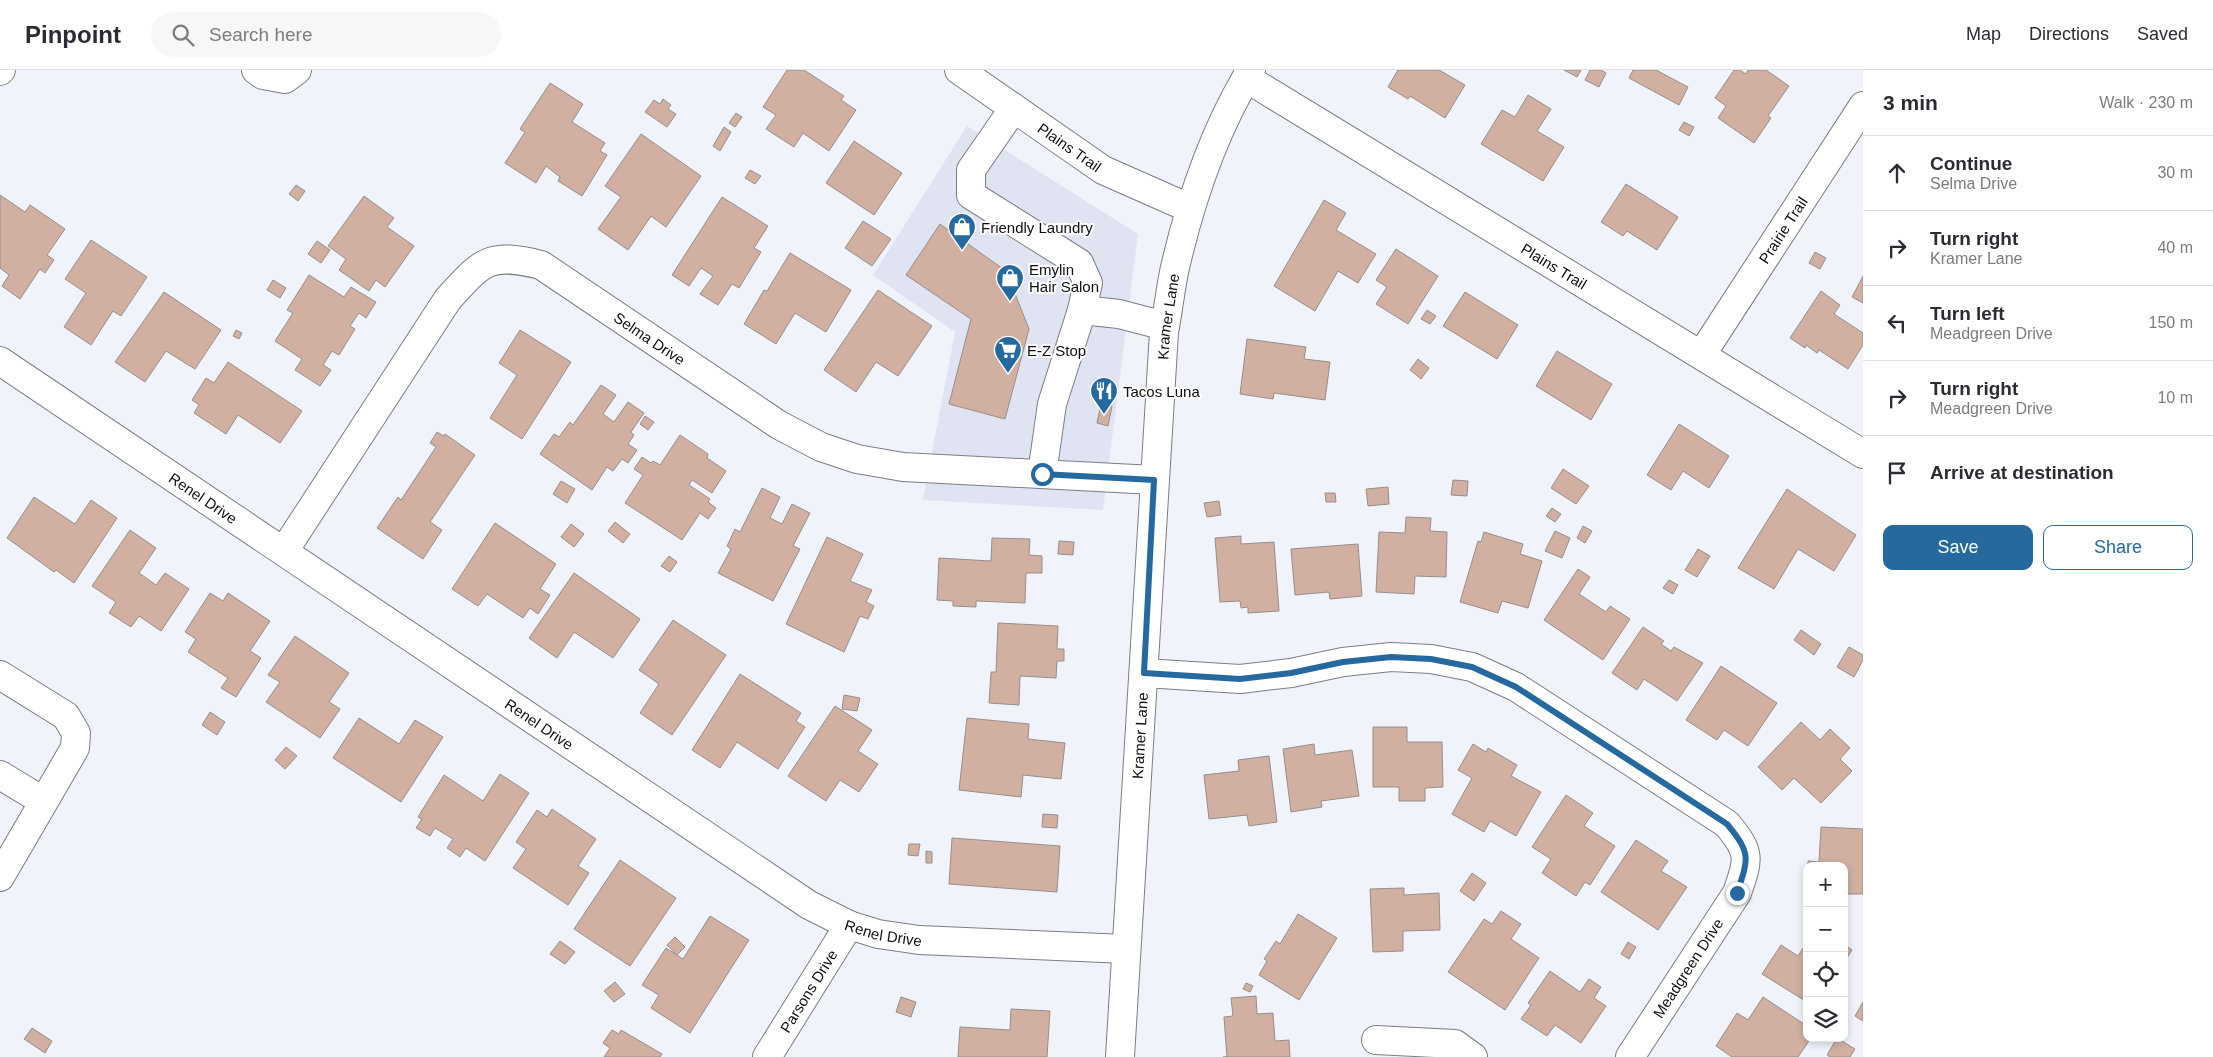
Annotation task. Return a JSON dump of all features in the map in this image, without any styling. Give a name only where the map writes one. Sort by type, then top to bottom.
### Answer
[{"type":"street","points":[[256,70],[263,75],[285,79],[297,70]]},
{"type":"street","name":"Plains Trail","points":[[959,70],[1103,170],[1189,208]]},
{"type":"street","name":"Plains Trail","points":[[1249,74],[1863,454]]},
{"type":"street","name":"Kramer Lane","points":[[1120,1057],[1154,480],[1166,326],[1173,274],[1189,208],[1207,159],[1230,107],[1249,74]]},
{"type":"street","name":"Prairie Trail","points":[[1702,354],[1863,106]]},
{"type":"street","points":[[1014,108],[971,170],[971,195],[1079,262],[1088,283],[1082,310],[1052,404],[1042,474]]},
{"type":"street","name":"Selma Drive","points":[[284,551],[448,299],[475,270],[494,260],[513,259],[541,265],[779,425],[821,447],[857,459],[904,467],[1154,480]]},
{"type":"street","points":[[1082,310],[1119,314],[1166,326]]},
{"type":"street","name":"Renel Drive","points":[[0,361],[809,905],[849,925],[878,934],[919,940],[1126,949]]},
{"type":"street","name":"Meadgreen Drive","points":[[1144,673],[1240,679],[1291,673],[1343,662],[1391,657],[1431,659],[1472,667],[1516,687],[1727,824],[1744,844],[1746,866],[1737,893],[1630,1057]]},
{"type":"street","points":[[0,675],[66,716],[76,733],[75,748],[0,877]]},
{"type":"street","points":[[0,775],[43,801]]},
{"type":"street","name":"Parsons Drive","points":[[767,1057],[849,925]]},
{"type":"street","points":[[1376,1040],[1455,1044],[1473,1057]]},
{"type":"shaded area","points":[[967,126],[1138,234],[1103,510],[923,500],[955,332],[873,275]]},
{"type":"building","points":[[787,70],[804,70],[844,96],[841,100],[856,110],[829,151],[803,133],[794,147],[766,129],[776,115],[763,107]]},
{"type":"building","points":[[1398,70],[1439,70],[1465,85],[1445,118],[1410,96],[1408,99],[1388,87]]},
{"type":"building","points":[[1564,70],[1581,70],[1577,77]]},
{"type":"building","points":[[1590,70],[1601,70],[1606,73],[1599,87],[1585,80]]},
{"type":"building","points":[[1633,70],[1656,70],[1688,87],[1679,105],[1629,78]]},
{"type":"building","points":[[1734,70],[1740,70],[1746,74],[1748,70],[1766,70],[1789,86],[1768,116],[1771,118],[1754,143],[1718,118],[1726,106],[1715,98]]},
{"type":"building","points":[[550,83],[583,104],[572,122],[605,143],[600,151],[607,155],[582,196],[558,181],[560,177],[546,166],[536,183],[505,163],[525,132],[520,129]]},
{"type":"building","points":[[1528,95],[1551,109],[1537,131],[1564,147],[1543,181],[1481,144],[1502,110],[1515,117]]},
{"type":"building","points":[[663,99],[671,105],[668,109],[676,114],[667,127],[645,112],[654,100],[660,104]]},
{"type":"building","points":[[736,113],[742,117],[735,127],[729,123]]},
{"type":"building","points":[[1684,122],[1694,127],[1689,136],[1679,130]]},
{"type":"building","points":[[724,127],[731,132],[720,151],[713,146]]},
{"type":"building","points":[[641,134],[701,176],[666,227],[651,216],[628,250],[598,229],[621,197],[605,186]]},
{"type":"building","points":[[854,141],[902,173],[874,215],[826,183]]},
{"type":"building","points":[[750,170],[761,176],[755,184],[745,178]]},
{"type":"building","points":[[1626,184],[1678,217],[1657,250],[1627,231],[1623,236],[1601,222]]},
{"type":"building","points":[[296,185],[305,191],[298,201],[289,194]]},
{"type":"building","points":[[0,195],[25,212],[30,205],[65,229],[47,255],[54,260],[45,273],[40,269],[20,299],[2,286],[9,275],[0,268]]},
{"type":"building","points":[[364,196],[394,218],[387,227],[414,246],[385,287],[376,280],[369,291],[339,270],[346,259],[328,246]]},
{"type":"building","points":[[722,197],[768,226],[754,248],[761,252],[739,288],[732,284],[718,305],[700,294],[713,276],[701,268],[689,286],[672,275]]},
{"type":"building","points":[[1324,200],[1346,213],[1336,230],[1376,254],[1358,283],[1338,271],[1315,311],[1274,286]]},
{"type":"building","points":[[863,221],[891,239],[872,266],[845,248]]},
{"type":"building","points":[[940,224],[1006,271],[1029,329],[1005,419],[949,404],[971,319],[906,275]]},
{"type":"building","points":[[91,240],[147,277],[121,316],[113,311],[91,345],[64,327],[86,293],[65,279]]},
{"type":"building","points":[[317,241],[330,250],[321,263],[308,254]]},
{"type":"building","points":[[1396,249],[1438,276],[1408,324],[1376,304],[1387,287],[1376,280]]},
{"type":"building","points":[[1815,252],[1826,258],[1820,269],[1809,263]]},
{"type":"building","points":[[790,253],[851,290],[826,332],[795,313],[776,344],[744,324],[764,290],[767,291]]},
{"type":"building","points":[[309,275],[344,297],[351,287],[376,302],[366,318],[359,313],[350,326],[355,329],[339,355],[332,351],[323,365],[331,370],[320,386],[295,370],[302,359],[275,341],[293,313],[287,310]]},
{"type":"building","points":[[1863,276],[1863,303],[1852,297]]},
{"type":"building","points":[[273,280],[286,288],[280,298],[267,290]]},
{"type":"building","points":[[878,290],[932,326],[898,376],[876,362],[856,392],[824,370]]},
{"type":"building","points":[[1821,291],[1840,305],[1834,314],[1863,333],[1863,345],[1848,369],[1819,350],[1817,353],[1806,345],[1805,348],[1790,338]]},
{"type":"building","points":[[164,292],[221,330],[195,369],[166,351],[145,382],[115,362]]},
{"type":"building","points":[[1465,292],[1518,325],[1497,359],[1443,326]]},
{"type":"building","points":[[1427,310],[1436,316],[1430,324],[1421,319]]},
{"type":"building","points":[[236,330],[242,333],[239,339],[233,336]]},
{"type":"building","points":[[520,330],[571,362],[522,439],[490,418],[517,375],[499,363]]},
{"type":"building","points":[[1247,339],[1306,347],[1304,359],[1330,362],[1325,400],[1274,393],[1273,399],[1240,394]]},
{"type":"building","points":[[1557,351],[1612,384],[1591,420],[1536,386]]},
{"type":"building","points":[[1418,359],[1429,368],[1421,379],[1410,370]]},
{"type":"building","points":[[228,362],[302,411],[280,443],[238,415],[226,434],[194,413],[199,405],[192,400],[206,378],[214,383]]},
{"type":"building","points":[[601,385],[616,395],[603,414],[614,422],[628,402],[644,413],[631,432],[634,435],[628,444],[637,450],[628,463],[622,459],[613,471],[607,467],[592,490],[540,454],[554,434],[559,437],[570,422],[573,425]]},
{"type":"building","name":"Tacos Luna","points":[[1101,404],[1112,406],[1108,426],[1097,423]]},
{"type":"building","points":[[645,416],[654,422],[648,430],[640,424]]},
{"type":"building","points":[[1679,424],[1729,456],[1709,488],[1683,471],[1671,490],[1647,475]]},
{"type":"building","points":[[437,432],[444,436],[445,434],[475,455],[430,522],[442,530],[423,559],[377,528],[398,497],[401,500],[436,447],[430,443]]},
{"type":"building","points":[[680,435],[708,454],[707,458],[726,471],[712,493],[692,480],[689,485],[710,499],[708,502],[716,508],[708,519],[700,513],[682,540],[625,503],[643,475],[634,469],[642,457],[651,463],[653,461],[660,465]]},
{"type":"building","points":[[1563,469],[1589,486],[1576,504],[1551,488]]},
{"type":"building","points":[[1453,480],[1468,481],[1467,496],[1451,495]]},
{"type":"building","points":[[561,481],[575,489],[567,503],[553,494]]},
{"type":"building","points":[[1388,487],[1389,504],[1368,506],[1366,489]]},
{"type":"building","points":[[762,488],[780,497],[770,518],[782,524],[792,504],[810,513],[793,546],[800,549],[773,601],[718,573],[731,549],[727,546],[735,529],[740,532]]},
{"type":"building","points":[[1787,489],[1856,535],[1834,571],[1798,549],[1774,589],[1738,568]]},
{"type":"building","points":[[1325,493],[1335,493],[1336,502],[1326,502]]},
{"type":"building","points":[[34,497],[75,524],[91,500],[117,518],[74,583],[56,570],[54,572],[7,538]]},
{"type":"building","points":[[1219,501],[1221,515],[1207,517],[1204,503]]},
{"type":"building","points":[[1552,508],[1561,514],[1555,522],[1546,516]]},
{"type":"building","points":[[1406,517],[1431,518],[1430,531],[1447,532],[1446,577],[1415,576],[1414,594],[1376,592],[1379,532],[1405,533]]},
{"type":"building","points":[[615,522],[630,534],[623,543],[608,531]]},
{"type":"building","points":[[495,523],[556,564],[540,589],[550,595],[538,614],[530,608],[523,618],[487,594],[478,606],[452,589]]},
{"type":"building","points":[[571,524],[584,534],[574,547],[561,537]]},
{"type":"building","points":[[1583,526],[1592,531],[1585,543],[1577,538]]},
{"type":"building","points":[[130,530],[156,548],[139,573],[156,585],[165,573],[189,589],[161,631],[139,616],[131,627],[109,613],[116,602],[92,586]]},
{"type":"building","points":[[1555,531],[1570,538],[1562,558],[1545,551]]},
{"type":"building","points":[[1484,532],[1523,544],[1520,554],[1542,561],[1528,608],[1502,601],[1498,613],[1460,602],[1478,541],[1481,542]]},
{"type":"building","points":[[1241,536],[1241,544],[1274,542],[1279,611],[1248,613],[1248,607],[1241,608],[1240,601],[1220,602],[1215,538]]},
{"type":"building","points":[[827,537],[863,554],[850,581],[872,590],[866,602],[874,606],[868,619],[860,616],[844,652],[786,624]]},
{"type":"building","points":[[992,538],[1030,539],[1029,555],[1042,556],[1042,573],[1026,573],[1025,603],[976,601],[976,607],[953,606],[953,601],[937,600],[939,558],[991,561]]},
{"type":"building","points":[[1059,541],[1074,542],[1073,555],[1058,554]]},
{"type":"building","points":[[1358,544],[1362,596],[1330,599],[1329,592],[1295,595],[1291,549]]},
{"type":"building","points":[[1698,549],[1710,556],[1697,577],[1685,570]]},
{"type":"building","points":[[669,556],[677,562],[670,572],[661,566]]},
{"type":"building","points":[[1578,569],[1590,577],[1579,594],[1606,612],[1610,606],[1630,619],[1603,660],[1544,620]]},
{"type":"building","points":[[574,573],[640,619],[613,658],[574,632],[557,658],[529,638]]},
{"type":"building","points":[[1669,580],[1678,585],[1673,594],[1663,588]]},
{"type":"building","points":[[210,593],[223,601],[228,593],[270,621],[250,651],[261,658],[236,697],[221,688],[228,678],[188,652],[196,639],[185,632]]},
{"type":"building","points":[[673,620],[726,655],[672,735],[640,713],[659,684],[639,670]]},
{"type":"building","points":[[998,623],[1058,626],[1057,649],[1064,649],[1064,661],[1057,661],[1056,678],[1020,676],[1019,705],[989,703],[991,672],[996,672]]},
{"type":"building","points":[[1643,627],[1664,641],[1661,644],[1671,651],[1674,647],[1703,663],[1677,701],[1644,679],[1637,690],[1612,673]]},
{"type":"building","points":[[1801,630],[1821,644],[1814,655],[1794,640]]},
{"type":"building","points":[[295,636],[349,673],[329,702],[340,709],[320,738],[266,702],[280,682],[268,675]]},
{"type":"building","points":[[1849,647],[1863,655],[1863,660],[1854,677],[1837,667]]},
{"type":"building","points":[[1721,666],[1777,703],[1748,746],[1724,730],[1717,740],[1686,720]]},
{"type":"building","points":[[740,674],[801,713],[796,721],[805,727],[778,769],[737,742],[720,768],[692,750]]},
{"type":"building","points":[[844,695],[860,698],[857,711],[842,709]]},
{"type":"building","points":[[835,706],[872,730],[858,751],[878,764],[859,792],[840,780],[826,801],[788,776]]},
{"type":"building","points":[[210,712],[225,722],[217,735],[202,725]]},
{"type":"building","points":[[359,718],[399,744],[415,720],[443,737],[401,802],[333,758]]},
{"type":"building","points":[[967,718],[1029,724],[1028,739],[1065,743],[1061,779],[1023,775],[1021,797],[959,790]]},
{"type":"building","points":[[1801,722],[1820,740],[1830,729],[1850,748],[1840,759],[1852,771],[1821,803],[1794,778],[1782,790],[1758,767]]},
{"type":"building","points":[[1373,727],[1407,727],[1407,742],[1442,742],[1443,787],[1425,788],[1425,801],[1399,801],[1399,787],[1373,787]]},
{"type":"building","points":[[1314,744],[1315,755],[1352,750],[1359,796],[1321,801],[1322,807],[1291,812],[1283,749]]},
{"type":"building","points":[[1473,744],[1486,752],[1488,748],[1517,765],[1511,776],[1541,792],[1516,836],[1490,821],[1484,832],[1452,814],[1472,778],[1458,770]]},
{"type":"building","points":[[286,747],[297,756],[285,769],[275,760]]},
{"type":"building","points":[[1269,756],[1277,822],[1249,826],[1247,815],[1209,819],[1204,775],[1239,771],[1238,760]]},
{"type":"building","points":[[500,774],[529,793],[485,861],[466,848],[460,857],[447,848],[453,839],[435,828],[430,836],[416,828],[422,819],[418,817],[444,775],[483,801]]},
{"type":"building","points":[[1566,795],[1593,813],[1584,826],[1615,846],[1590,885],[1585,882],[1576,896],[1542,873],[1551,859],[1532,847]]},
{"type":"building","points":[[552,809],[596,839],[578,866],[589,873],[568,905],[513,868],[526,849],[516,842],[537,810],[547,817]]},
{"type":"building","points":[[1043,814],[1058,815],[1057,828],[1042,827]]},
{"type":"building","points":[[1821,827],[1863,829],[1863,894],[1848,894],[1848,862],[1819,862]]},
{"type":"building","points":[[952,838],[1060,846],[1057,892],[949,884]]},
{"type":"building","points":[[1636,840],[1668,861],[1661,871],[1687,887],[1658,930],[1601,892]]},
{"type":"building","points":[[909,844],[920,844],[918,856],[908,855]]},
{"type":"building","points":[[926,851],[932,852],[932,863],[926,863]]},
{"type":"building","points":[[620,860],[676,898],[630,966],[574,929]]},
{"type":"building","points":[[1472,873],[1486,883],[1474,901],[1460,891]]},
{"type":"building","points":[[1404,888],[1404,895],[1439,893],[1440,930],[1403,931],[1403,951],[1373,952],[1370,889]]},
{"type":"building","points":[[1501,911],[1521,924],[1511,939],[1539,958],[1505,1010],[1448,972],[1484,919],[1492,924]]},
{"type":"building","points":[[1298,914],[1337,938],[1299,1000],[1259,975],[1267,961],[1264,959],[1276,941],[1280,944]]},
{"type":"building","points":[[710,916],[749,940],[690,1033],[651,1008],[659,995],[642,985],[666,948],[683,959]]},
{"type":"building","points":[[675,937],[685,947],[677,955],[667,945]]},
{"type":"building","points":[[560,941],[575,952],[565,964],[550,954]]},
{"type":"building","points":[[1628,942],[1636,947],[1629,959],[1621,954]]},
{"type":"building","points":[[1781,945],[1798,956],[1803,948],[1803,1000],[1762,974]]},
{"type":"building","points":[[1848,947],[1852,950],[1848,956]]},
{"type":"building","points":[[1550,971],[1580,992],[1589,979],[1601,987],[1594,998],[1606,1006],[1581,1043],[1555,1025],[1547,1036],[1521,1019],[1531,1005],[1528,1003]]},
{"type":"building","points":[[615,982],[625,994],[614,1002],[604,991]]},
{"type":"building","points":[[1246,983],[1253,986],[1250,992],[1243,989]]},
{"type":"building","points":[[1256,996],[1257,1014],[1273,1013],[1275,1041],[1289,1040],[1290,1057],[1227,1057],[1224,1017],[1233,1016],[1231,998]]},
{"type":"building","points":[[901,997],[916,1002],[911,1017],[896,1012]]},
{"type":"building","points":[[1763,997],[1803,1023],[1803,1042],[1808,1042],[1798,1057],[1732,1057],[1716,1046],[1737,1013],[1748,1020]]},
{"type":"building","points":[[1863,1002],[1863,1021],[1855,1016]]},
{"type":"building","points":[[1011,1009],[1050,1011],[1047,1057],[958,1057],[960,1027],[1010,1030]]},
{"type":"building","points":[[32,1028],[52,1041],[45,1053],[24,1039]]},
{"type":"building","points":[[612,1030],[619,1034],[621,1030],[662,1054],[660,1057],[604,1057],[610,1048],[603,1043]]},
{"type":"building","points":[[1835,1042],[1844,1042],[1855,1049],[1850,1057],[1830,1057],[1827,1055]]},
{"type":"place","name":"Friendly Laundry","points":[[962,251]]},
{"type":"place","name":"Emylin Hair Salon","points":[[1010,302]]},
{"type":"place","name":"E-Z Stop","points":[[1008,374]]},
{"type":"place","name":"Tacos Luna","points":[[1104,415]]},
{"type":"route","points":[[1042,474],[1154,480],[1144,673],[1240,679],[1291,673],[1343,662],[1391,657],[1431,659],[1472,667],[1516,687],[1727,824],[1744,844],[1746,866],[1737,893]]}]
